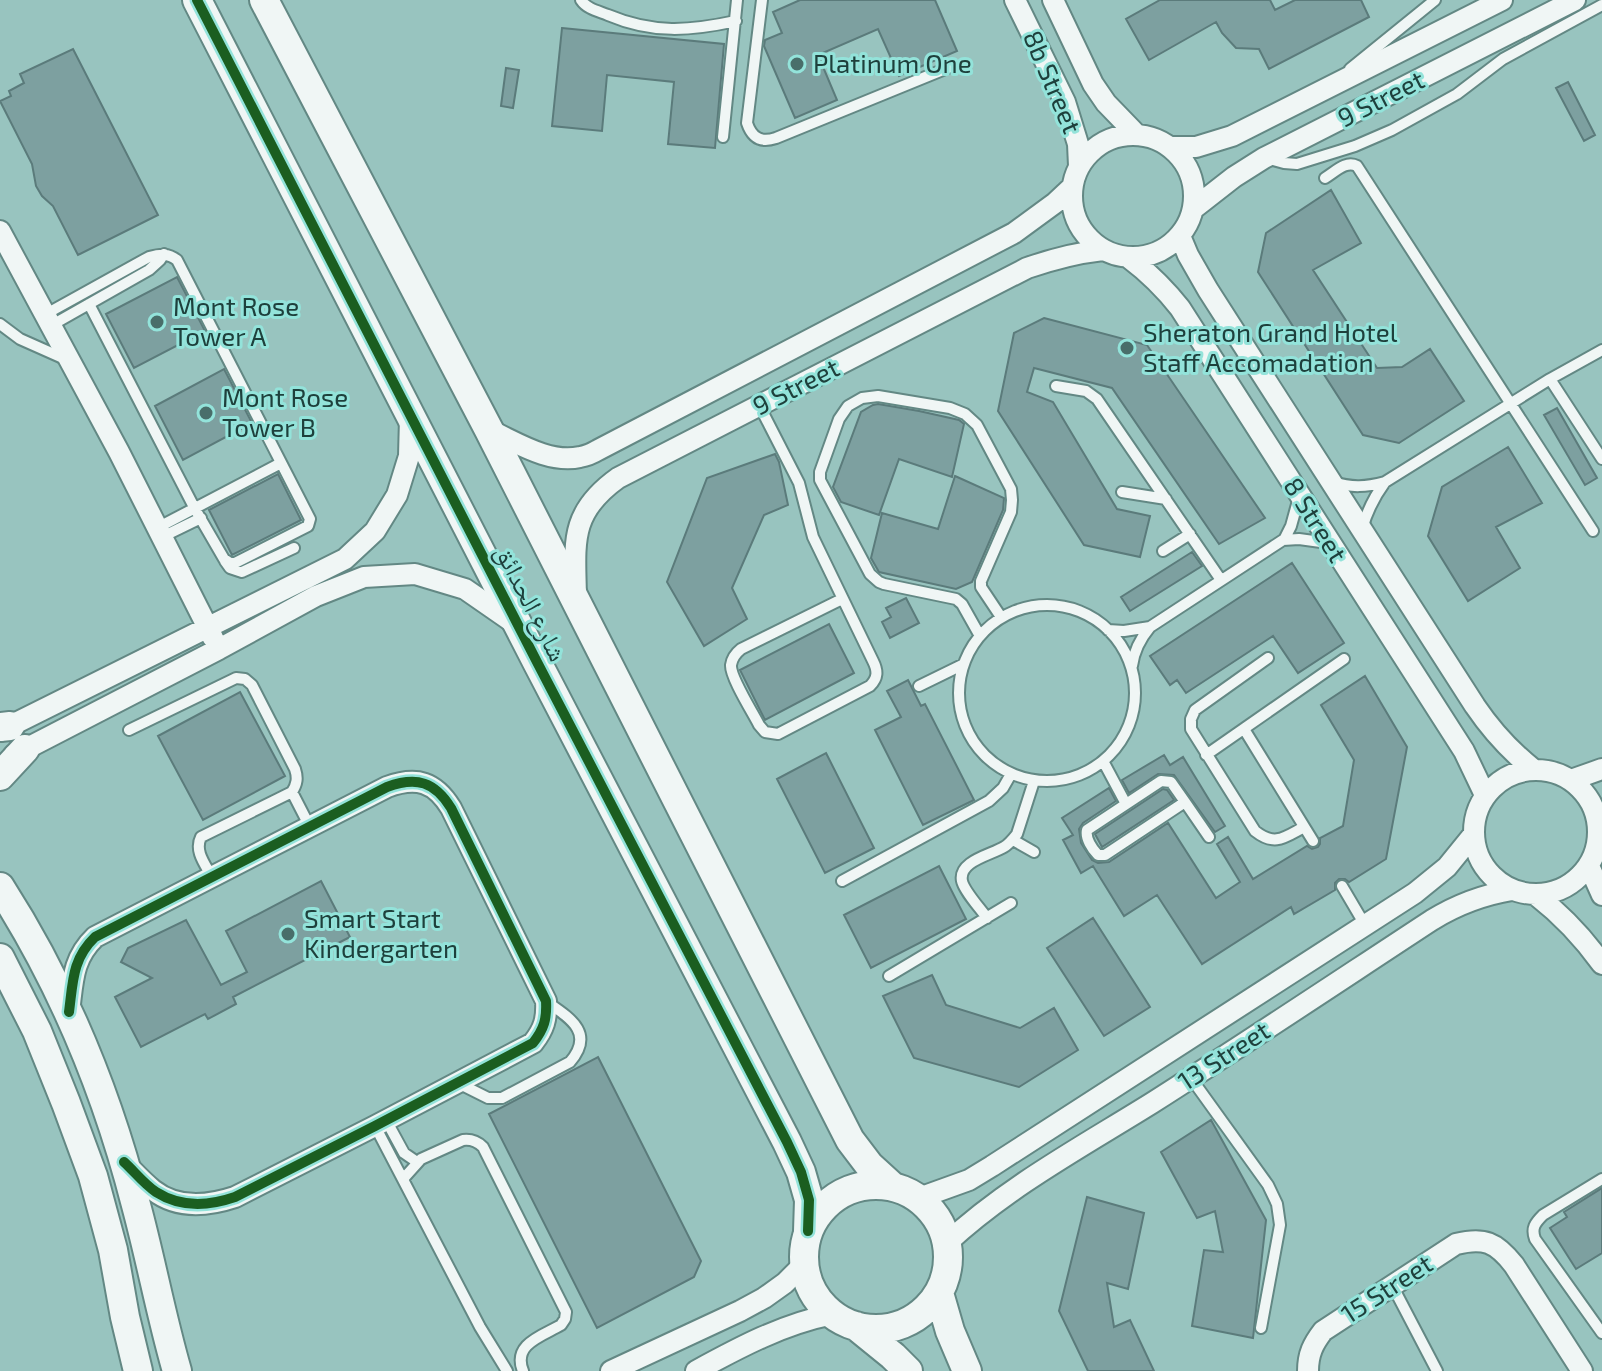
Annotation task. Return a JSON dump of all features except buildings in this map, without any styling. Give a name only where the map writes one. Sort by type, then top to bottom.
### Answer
[{"type":"street","name":"شارع الحدائق","points":[[197,0],[787,1142],[801,1172],[809,1200],[808,1231]]},
{"type":"street","name":"شارع الحدائق","points":[[264,0],[489,430],[850,1140],[869,1165],[892,1186]]},
{"type":"street","name":"8b Street","points":[[1015,0],[1065,102],[1078,144],[1079,166]]},
{"type":"street","name":"8b Street","points":[[1053,0],[1093,84],[1106,103],[1136,134]]},
{"type":"street","name":"9 Street","points":[[1170,147],[1196,147],[1220,141],[1502,0]]},
{"type":"street","name":"9 Street","points":[[1193,209],[1264,158],[1575,0]]},
{"type":"street","points":[[1136,134],[1154,138],[1170,147],[1183,160],[1195,193],[1193,209],[1180,236],[1165,249],[1148,256],[1129,258],[1103,250],[1084,234],[1073,212],[1071,188],[1079,166],[1093,148],[1113,137],[1136,134]]},
{"type":"street","name":"9 Street","points":[[489,430],[545,455],[563,459],[581,457],[1014,233],[1071,188]]},
{"type":"street","points":[[0,231],[71,361],[219,649]]},
{"type":"street","name":"8 Street","points":[[1180,236],[1208,290],[1495,735],[1533,769]]},
{"type":"street","name":"9 Street","points":[[576,601],[575,545],[579,525],[588,506],[601,490],[618,478],[1027,268],[1053,259],[1103,250]]},
{"type":"street","name":"8 Street","points":[[1129,258],[1166,289],[1180,308],[1464,751],[1485,795]]},
{"type":"street","points":[[0,762],[9,733],[174,644],[345,559],[375,531],[397,495],[409,456],[410,414]]},
{"type":"street","points":[[9,733],[219,649],[316,596],[364,577],[415,574],[465,589],[518,626]]},
{"type":"street","points":[[174,644],[186,618],[184,582]]},
{"type":"street","points":[[0,776],[9,733]]},
{"type":"street","points":[[1533,769],[1553,771],[1571,780],[1584,791],[1598,821],[1600,836],[1589,866],[1575,881],[1557,891],[1536,895],[1512,890],[1497,881],[1485,868],[1473,835],[1476,814],[1485,795],[1514,772],[1533,769]]},
{"type":"street","points":[[1571,780],[1602,769]]},
{"type":"street","points":[[69,1012],[78,959],[85,946],[95,937],[387,787],[417,781],[431,786],[451,808],[546,1001],[542,1031],[533,1043],[235,1197],[194,1205],[174,1201],[155,1192],[124,1162]]},
{"type":"street","name":"13 Street","points":[[919,1198],[969,1180],[992,1166],[1365,925],[1432,881],[1473,835]]},
{"type":"street","points":[[1589,866],[1602,895]]},
{"type":"street","points":[[0,887],[44,961],[69,1012],[102,1094],[136,1203],[177,1371]]},
{"type":"street","name":"13 Street","points":[[947,1243],[1007,1194],[1456,905],[1483,895],[1512,890]]},
{"type":"street","points":[[1536,895],[1561,914],[1602,964]]},
{"type":"street","points":[[0,958],[37,1031],[93,1176],[113,1250],[138,1371]]},
{"type":"street","points":[[696,1371],[763,1336],[806,1319],[844,1320],[871,1329],[902,1324],[923,1312],[939,1293],[947,1272],[947,1243],[940,1223],[919,1198],[892,1186],[874,1184],[840,1193],[826,1204],[808,1231],[804,1264],[815,1295],[844,1320],[893,1356],[908,1371]]},
{"type":"street","name":"15 Street","points":[[1308,1364],[1313,1343],[1323,1331],[1456,1244],[1472,1240],[1489,1243],[1504,1251],[1582,1371]]},
{"type":"street","points":[[611,1371],[764,1298],[804,1264]]},
{"type":"street","points":[[939,1293],[950,1331],[967,1371]]},
{"type":"lane","points":[[581,0],[591,9],[626,23],[663,29],[700,29],[736,21]]},
{"type":"lane","points":[[723,137],[737,0]]},
{"type":"lane","points":[[762,0],[747,123],[758,139],[767,141],[776,138],[950,67]]},
{"type":"lane","points":[[1321,93],[1435,0]]},
{"type":"lane","points":[[1264,158],[1297,164],[1374,139],[1457,94],[1503,59],[1602,5]]},
{"type":"lane","points":[[1325,178],[1346,164],[1354,163],[1357,166],[1593,531]]},
{"type":"lane","points":[[49,320],[89,304],[149,270],[164,254]]},
{"type":"lane","points":[[49,320],[142,261],[157,255],[172,256],[182,267],[310,519],[308,526],[235,563],[224,559]]},
{"type":"lane","points":[[89,304],[198,514],[230,568],[242,572],[294,548]]},
{"type":"lane","points":[[0,324],[20,339],[71,361]]},
{"type":"lane","points":[[1331,481],[1349,487],[1367,487],[1385,482],[1602,350]]},
{"type":"lane","points":[[1550,379],[1602,459]]},
{"type":"lane","points":[[1056,386],[1086,391],[1097,399],[1221,580]]},
{"type":"lane","points":[[980,636],[956,599],[884,584],[870,574],[820,480],[839,419],[848,406],[862,398],[878,396],[950,408],[965,414],[977,425],[1011,489],[1011,512],[981,581],[981,587],[1001,617]]},
{"type":"lane","points":[[759,405],[799,483],[813,537],[877,668],[875,681],[870,686],[778,734],[765,732],[733,676],[734,656],[741,649],[842,599]]},
{"type":"lane","points":[[160,532],[198,514],[281,463]]},
{"type":"lane","points":[[1362,529],[1371,504],[1385,482]]},
{"type":"lane","points":[[1122,492],[1166,499]]},
{"type":"lane","points":[[1284,540],[1299,495]]},
{"type":"lane","points":[[1163,551],[1190,534]]},
{"type":"lane","points":[[1132,669],[1122,648],[1108,630],[1090,616],[1068,607],[1045,605],[1023,608],[1001,617],[970,649],[959,685],[960,707],[966,728],[977,747],[992,763],[1011,774],[1034,781],[1053,782],[1088,772],[1116,748],[1126,733],[1135,701],[1134,653],[1150,627],[1284,540],[1330,543]]},
{"type":"lane","points":[[1108,630],[1150,627]]},
{"type":"lane","points":[[1268,658],[1195,710],[1191,729],[1249,822],[1263,838],[1283,839],[1304,827]]},
{"type":"lane","points":[[1206,755],[1344,659]]},
{"type":"lane","points":[[919,686],[964,664]]},
{"type":"lane","points":[[129,730],[232,680],[241,678],[252,685],[295,769],[296,785],[292,792],[201,837],[197,846],[212,877]]},
{"type":"lane","points":[[1244,729],[1313,841]]},
{"type":"lane","points":[[1103,761],[1126,804]]},
{"type":"lane","points":[[842,881],[989,801],[1003,788],[1011,774]]},
{"type":"lane","points":[[987,918],[962,882],[962,873],[967,866],[1013,840],[1034,781]]},
{"type":"lane","points":[[1185,802],[1105,855],[1098,855],[1086,835],[1087,830],[1166,781],[1171,782],[1185,802],[1209,837]]},
{"type":"lane","points":[[292,792],[310,827]]},
{"type":"lane","points":[[1013,840],[1034,852]]},
{"type":"lane","points":[[1342,886],[1365,925]]},
{"type":"lane","points":[[889,976],[1011,903]]},
{"type":"lane","points":[[458,1083],[488,1098],[502,1098],[570,1062],[577,1054],[580,1034],[569,1017],[546,1001]]},
{"type":"lane","points":[[1191,1078],[1268,1185],[1277,1204],[1280,1225],[1278,1245],[1261,1328]]},
{"type":"lane","points":[[380,1123],[404,1153],[417,1162]]},
{"type":"lane","points":[[380,1123],[403,1179],[480,1327],[507,1371]]},
{"type":"lane","points":[[403,1179],[417,1162],[463,1140],[478,1142],[488,1154],[566,1312],[561,1325],[524,1347],[520,1357],[523,1371]]},
{"type":"lane","points":[[1602,1179],[1543,1215],[1532,1231],[1602,1333]]},
{"type":"lane","points":[[1392,1285],[1437,1371]]},
{"type":"cycle path","points":[[197,0],[787,1142],[801,1172],[809,1200],[808,1231]]},
{"type":"cycle path","points":[[69,1012],[78,962],[95,937],[387,787],[407,782],[432,787],[451,808],[546,1001],[544,1024],[533,1043],[235,1197],[205,1204],[175,1201],[152,1189],[124,1162]]},
{"type":"place","name":"Platinum One","points":[[797,64]]},
{"type":"place","name":"Mont Rose Tower A","points":[[157,322]]},
{"type":"place","name":"Sheraton Grand Hotel Staff Accomadation","points":[[1127,348]]},
{"type":"place","name":"Mont Rose Tower B","points":[[206,413]]},
{"type":"place","name":"Smart Start Kindergarten","points":[[288,934]]}]
